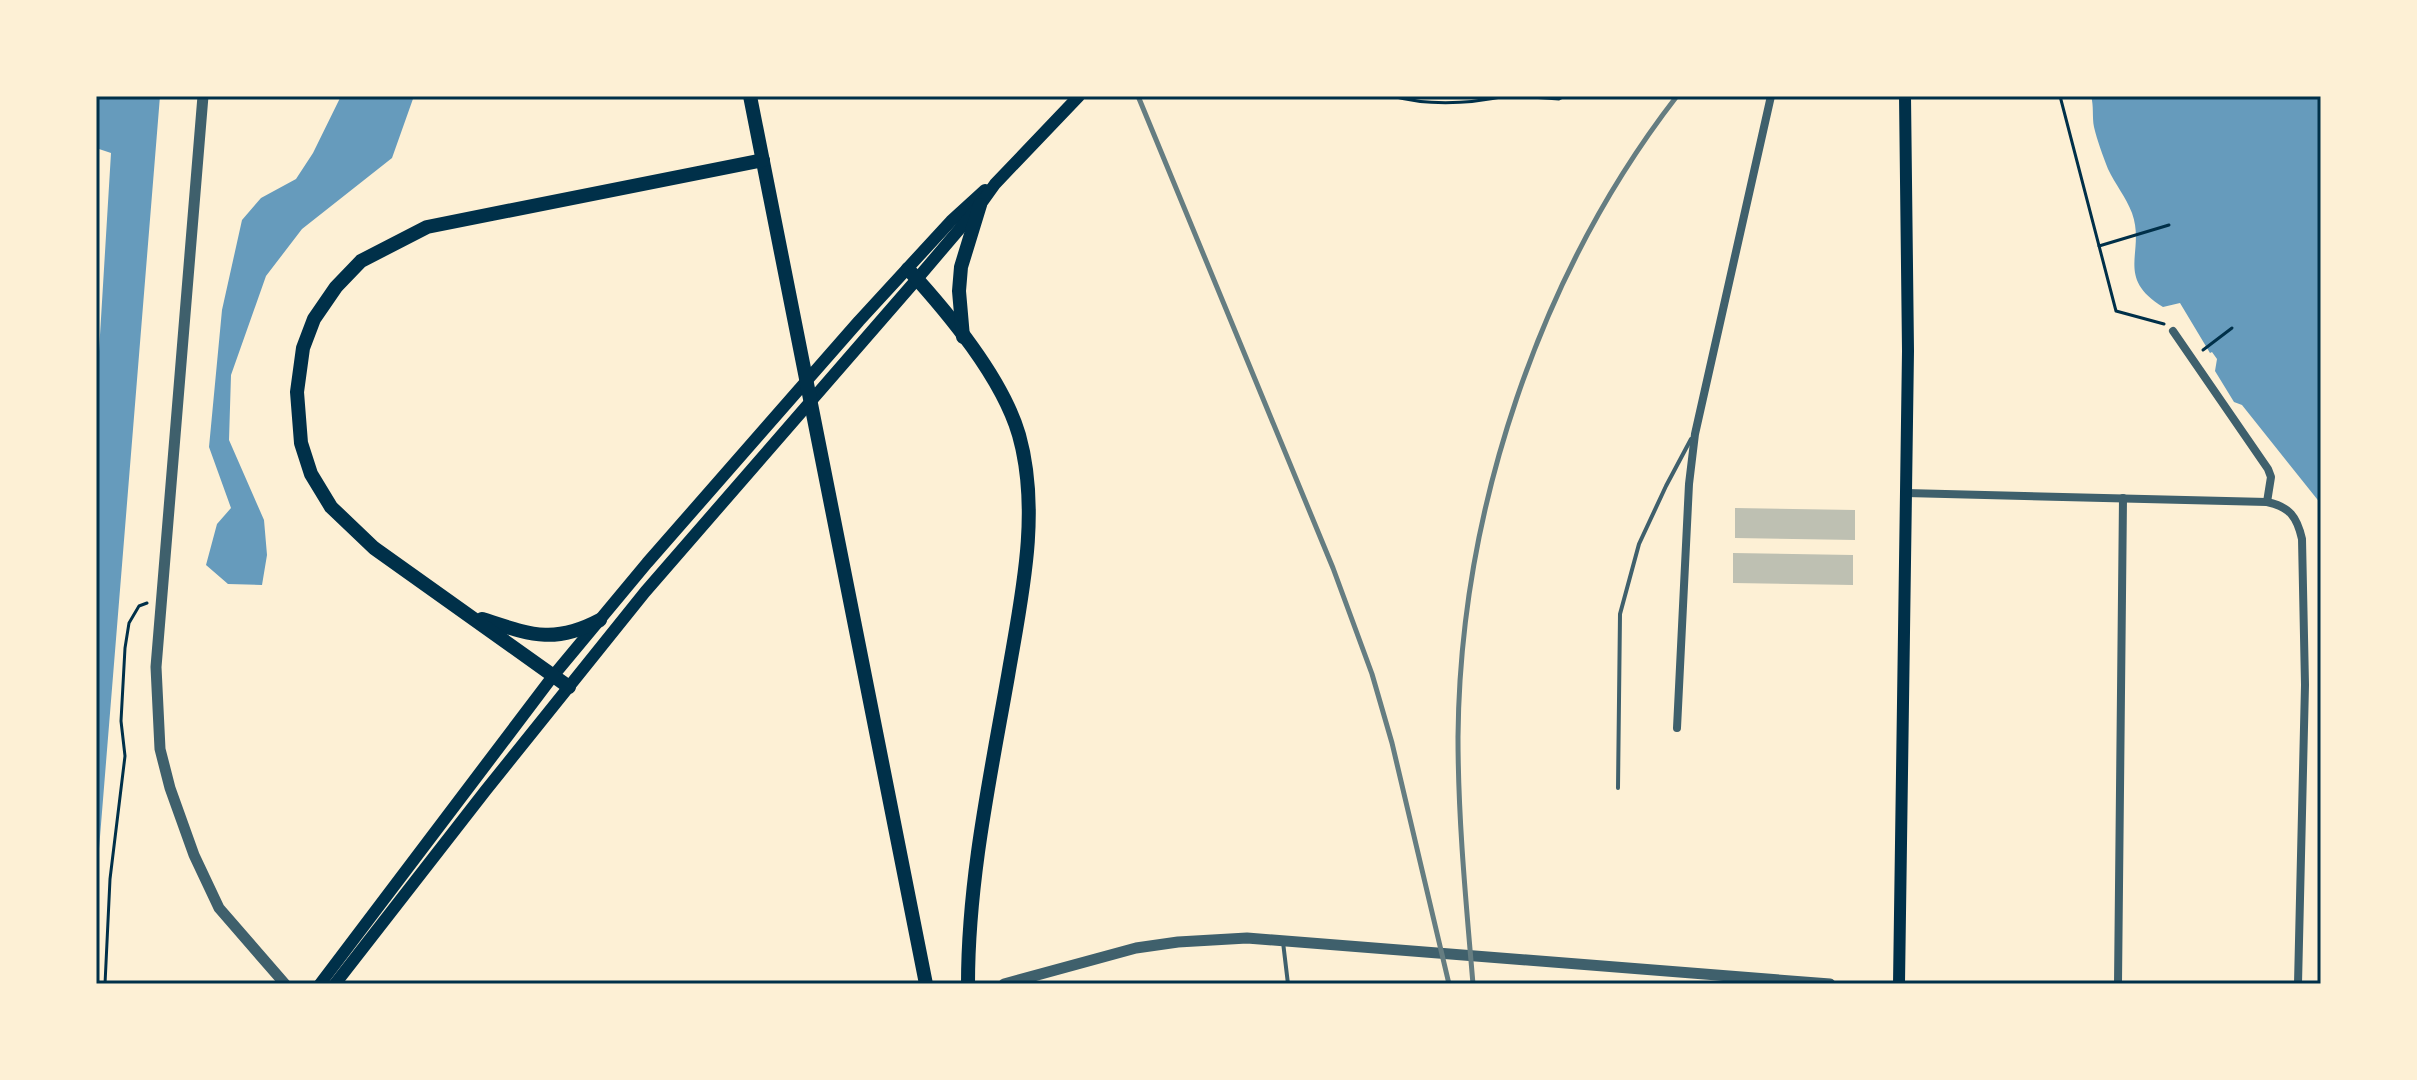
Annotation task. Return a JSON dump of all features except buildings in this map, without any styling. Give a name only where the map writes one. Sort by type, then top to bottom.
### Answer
[{"type":"main road","points":[[750,96],[926,984]]},
{"type":"main road","points":[[335,984],[354,948],[553,676],[647,563],[859,321],[912,274],[980,205],[995,184],[1079,96]]},
{"type":"main road","points":[[1899,984],[1906,493],[1905,96]]},
{"type":"main road","points":[[569,687],[374,548],[331,507],[311,474],[301,443],[297,392],[303,348],[314,319],[336,287],[361,261],[427,227],[763,160]]},
{"type":"main road","points":[[320,984],[354,948],[645,592],[871,332],[951,221],[984,190],[995,184]]},
{"type":"main road","points":[[963,337],[959,291],[961,267],[980,205]]},
{"type":"main road","points":[[912,274],[963,337],[998,389],[1018,432],[1030,494],[1019,612],[975,870],[968,984]]},
{"type":"main road","points":[[466,614],[516,630],[553,635],[569,634],[600,620]]},
{"type":"street","points":[[203,96],[156,667],[160,749],[194,855],[219,908],[285,984]]},
{"type":"street","points":[[1677,728],[1689,484],[1695,434],[1771,96]]},
{"type":"street","points":[[2173,331],[2268,469],[2271,477],[2267,502]]},
{"type":"street","points":[[1906,493],[2267,502],[2278,504],[2292,514],[2302,539],[2305,685],[2298,984]]},
{"type":"street","points":[[2118,984],[2123,498]]},
{"type":"street","points":[[1004,984],[1136,948],[1222,939],[1367,946],[1830,984]]},
{"type":"lane","points":[[1618,788],[1620,614],[1639,544],[1695,434]]},
{"type":"lane","points":[[1283,940],[1288,984]]},
{"type":"path","points":[[1392,96],[1434,103],[1467,103],[1506,96]]},
{"type":"path","points":[[1515,96],[1559,99],[1565,96]]},
{"type":"path","points":[[2060,96],[2116,311],[2166,324],[2173,331]]},
{"type":"path","points":[[2099,246],[2169,225]]},
{"type":"path","points":[[2192,358],[2232,328]]},
{"type":"path","points":[[105,984],[110,879],[125,756],[121,721],[125,648],[129,623],[139,606],[161,597]]},
{"type":"water","points":[[96,96],[160,96],[96,886],[96,401],[111,153],[96,148]]},
{"type":"water","points":[[341,96],[414,96],[392,158],[302,229],[266,276],[231,375],[229,440],[264,520],[267,555],[262,585],[228,584],[206,565],[217,524],[231,508],[209,447],[222,310],[242,220],[261,198],[296,179],[313,153]]},
{"type":"water","points":[[2091,96],[2321,96],[2321,504],[2242,405],[2234,402],[2215,371],[2217,359],[2210,353],[2180,303],[2163,307],[2139,285],[2135,274],[2136,240],[2132,213],[2100,148]]},
{"type":"railway","points":[[1138,96],[1333,568],[1372,674],[1392,743],[1449,984]]},
{"type":"railway","points":[[1473,984],[1461,830],[1458,737],[1462,652],[1474,567],[1492,482],[1516,399],[1548,318],[1585,240],[1628,165],[1677,96]]}]
